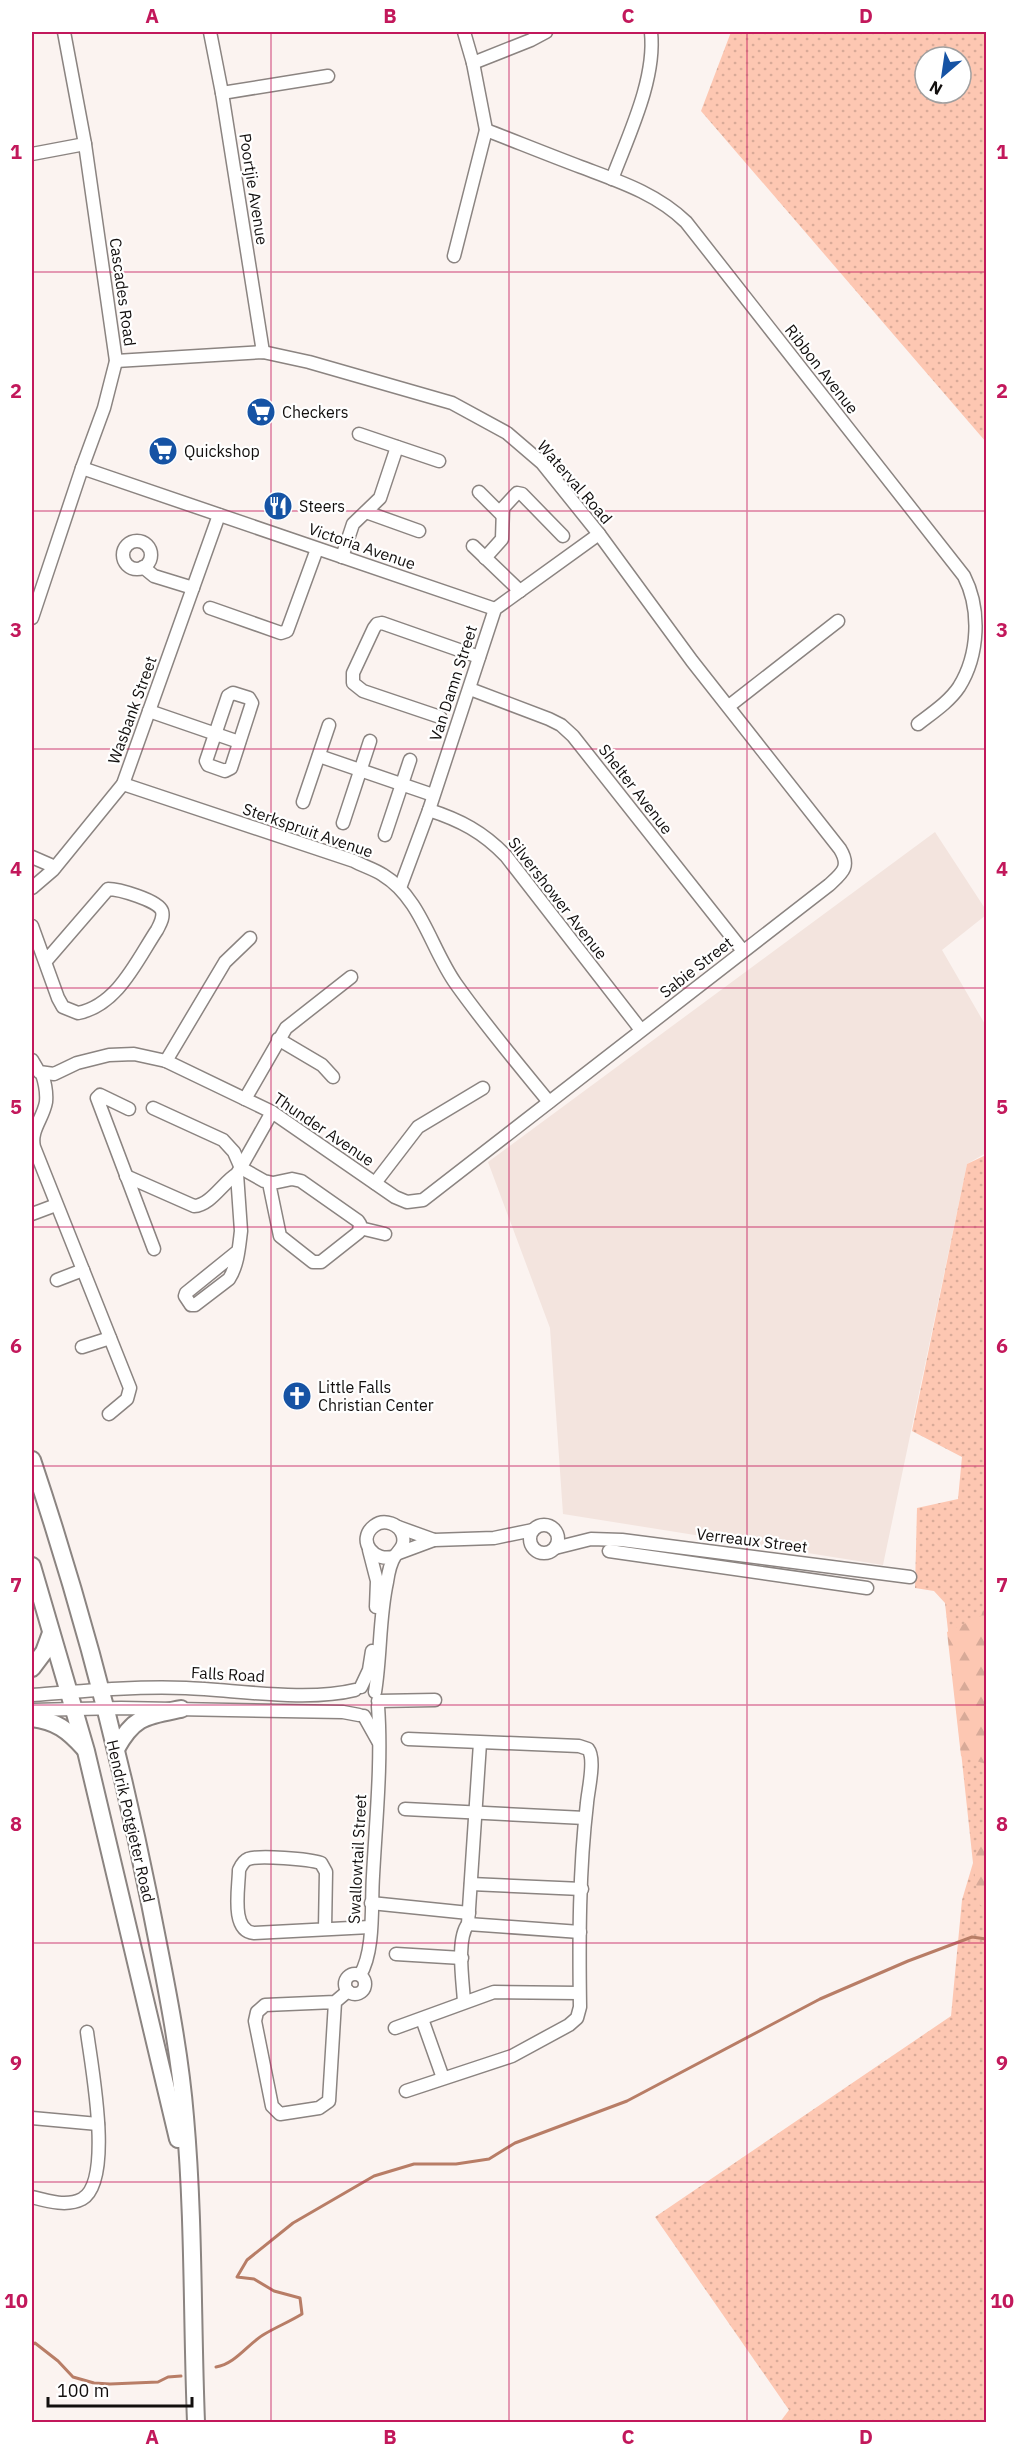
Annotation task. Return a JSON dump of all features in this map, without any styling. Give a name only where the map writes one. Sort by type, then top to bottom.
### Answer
[{"type":"main road","name":"Hendrik Potgieter Road","points":[[32,1460],[56,1531],[116,1749],[132,1815],[167,1988],[185,2116],[196,2422]]},
{"type":"main road","name":"Hendrik Potgieter Road","points":[[32,1566],[87,1751],[189,2190]]},
{"type":"main road","points":[[32,1668],[44,1652],[51,1633]]},
{"type":"main road","points":[[116,1749],[130,1727],[142,1717],[181,1709]]},
{"type":"main road","points":[[32,1719],[56,1723],[68,1731],[87,1751]]},
{"type":"street","name":"Cascades Road","points":[[32,617],[104,408],[116,361],[85,144],[64,32]]},
{"type":"street","name":"Poortjie Avenue","points":[[210,32],[222,93],[263,352]]},
{"type":"street","points":[[454,256],[486,130],[473,63],[464,32]]},
{"type":"street","points":[[473,63],[546,32]]},
{"type":"street","points":[[612,179],[648,78],[652,49],[651,32]]},
{"type":"street","points":[[222,93],[328,76]]},
{"type":"street","name":"Ribbon Avenue","points":[[486,130],[612,179],[664,203],[686,222],[964,576],[971,591],[976,613],[975,638],[969,660],[958,688],[940,708],[918,724]]},
{"type":"street","points":[[32,154],[85,144]]},
{"type":"street","name":"Waterval Road","points":[[116,361],[263,352],[392,384],[452,403],[507,433],[542,464],[599,534],[665,625],[840,849]]},
{"type":"street","points":[[359,434],[439,461]]},
{"type":"street","points":[[342,557],[353,524],[380,498],[398,447]]},
{"type":"street","name":"Victoria Avenue","points":[[82,468],[495,609]]},
{"type":"street","points":[[479,492],[502,515]]},
{"type":"street","points":[[485,558],[502,539],[502,515],[505,505],[515,494],[519,493],[563,536]]},
{"type":"street","points":[[366,512],[419,531]]},
{"type":"street","name":"Wasbank Street","points":[[32,888],[55,867],[123,784],[219,515]]},
{"type":"street","name":"Van Damn Street","points":[[400,888],[429,810],[495,609],[599,534]]},
{"type":"street","points":[[473,546],[520,591]]},
{"type":"street","points":[[210,608],[281,633],[287,631],[317,549]]},
{"type":"street","points":[[142,567],[154,576],[193,588]]},
{"type":"street","points":[[729,706],[838,621]]},
{"type":"street","points":[[440,717],[363,691],[353,684],[353,673],[374,628],[377,624],[382,623],[479,657]]},
{"type":"street","name":"Shelter Avenue","points":[[470,689],[549,719],[561,725],[573,736],[743,951]]},
{"type":"street","points":[[233,693],[249,698],[252,703],[239,742],[229,770],[225,771],[208,765],[206,761],[215,734],[229,694],[233,693]]},
{"type":"street","points":[[149,711],[239,742]]},
{"type":"street","points":[[303,802],[329,725]]},
{"type":"street","points":[[343,823],[370,741]]},
{"type":"street","points":[[319,756],[433,795]]},
{"type":"street","points":[[385,835],[410,760]]},
{"type":"street","name":"Sterkspruit Avenue","points":[[123,784],[354,861],[383,875],[400,888],[412,904],[451,977],[492,1033],[549,1102]]},
{"type":"street","name":"Silvershower Avenue","points":[[429,810],[472,827],[506,856],[641,1030]]},
{"type":"street","name":"Sabie Street","points":[[549,1102],[841,874],[846,858],[840,849]]},
{"type":"street","points":[[32,857],[55,867]]},
{"type":"street","points":[[32,926],[45,962],[63,1007],[70,1011],[85,1012],[110,998],[118,988],[157,930],[162,920],[162,911],[156,903],[115,889],[108,889],[45,962]]},
{"type":"street","points":[[166,1061],[225,963],[250,938]]},
{"type":"street","points":[[245,1099],[286,1028],[351,977]]},
{"type":"street","points":[[278,1039],[322,1065],[333,1077]]},
{"type":"street","name":"Thunder Avenue","points":[[48,1074],[77,1063],[109,1055],[134,1054],[166,1061],[272,1112],[395,1197],[407,1202],[423,1200],[549,1102]]},
{"type":"street","points":[[32,1060],[35,1068],[48,1074],[45,1104],[32,1140],[130,1392],[127,1399],[109,1414]]},
{"type":"street","points":[[375,1183],[418,1127],[483,1088]]},
{"type":"street","points":[[129,1109],[100,1095],[97,1098],[154,1249]]},
{"type":"street","points":[[153,1108],[222,1140],[234,1152],[239,1171],[241,1231],[236,1265],[229,1279],[195,1305],[191,1305],[185,1296],[186,1293],[238,1251]]},
{"type":"street","points":[[126,1176],[194,1206],[203,1204],[239,1171],[272,1112]]},
{"type":"street","points":[[239,1171],[269,1183],[292,1179],[301,1181],[358,1221],[360,1228],[356,1235],[321,1262],[315,1263],[280,1236],[269,1183]]},
{"type":"street","points":[[32,1214],[56,1204]]},
{"type":"street","points":[[360,1228],[385,1234]]},
{"type":"street","points":[[57,1280],[83,1270]]},
{"type":"street","points":[[82,1347],[110,1338]]},
{"type":"street","points":[[379,1742],[361,1715],[350,1705],[350,1696],[358,1689],[370,1664],[376,1608],[377,1581],[367,1536],[374,1526],[386,1522],[434,1540]]},
{"type":"street","points":[[369,1549],[378,1557],[389,1558],[434,1540],[494,1538],[509,1540],[544,1554],[555,1548],[558,1539],[551,1527],[541,1525],[533,1530],[494,1538]]},
{"type":"street","points":[[397,1555],[402,1548],[404,1536],[398,1527]]},
{"type":"street","points":[[533,1530],[529,1537],[533,1549]]},
{"type":"street","name":"Verreaux Street","points":[[554,1530],[591,1539],[622,1540],[910,1577]]},
{"type":"street","name":"Verreaux Street","points":[[555,1548],[591,1539]]},
{"type":"street","points":[[609,1551],[867,1588]]},
{"type":"street","name":"Swallowtail Street","points":[[335,2002],[348,1991],[345,1982],[348,1976],[360,1975],[367,1964],[379,1742],[377,1699],[382,1608],[387,1580],[397,1555]]},
{"type":"street","name":"Falls Road","points":[[32,1695],[100,1689],[186,1688],[324,1695],[358,1689]]},
{"type":"street","points":[[358,1689],[377,1699],[435,1700]]},
{"type":"street","points":[[272,1693],[272,1711]]},
{"type":"street","points":[[32,1710],[181,1709],[343,1712],[361,1715],[372,1713],[377,1699]]},
{"type":"street","points":[[406,2091],[512,2056],[569,2025],[577,2018],[585,1818],[592,1760],[588,1749],[579,1746],[408,1739]]},
{"type":"street","points":[[464,2002],[463,1930],[469,1918],[480,1743]]},
{"type":"street","points":[[405,1809],[585,1818]]},
{"type":"street","points":[[325,1929],[326,1872],[321,1863],[260,1858],[246,1860],[242,1864],[239,1870],[238,1915],[243,1928],[254,1933],[370,1927]]},
{"type":"street","points":[[471,1884],[582,1889]]},
{"type":"street","points":[[371,1903],[580,1932]]},
{"type":"street","points":[[396,1954],[462,1958]]},
{"type":"street","points":[[395,2028],[494,1992],[579,1993]]},
{"type":"street","points":[[335,2002],[329,2101],[319,2108],[280,2114],[272,2106],[255,2021],[257,2012],[265,2005],[335,2002]]},
{"type":"street","points":[[422,2019],[443,2078]]},
{"type":"street","points":[[32,2197],[70,2203],[83,2198],[89,2191],[98,2169],[100,2153],[98,2124],[87,2032]]},
{"type":"street","points":[[32,2118],[98,2124]]},
{"type":"shaded area","points":[[935,832],[986,910],[986,915],[942,950],[986,1026],[986,1153],[967,1164],[883,1565],[563,1514],[550,1328],[488,1162]]},
{"type":"green space","points":[[731,32],[986,32],[986,442],[701,111]]},
{"type":"green space","points":[[986,1155],[986,2422],[780,2422],[789,2410],[655,2217],[951,2016],[962,1900],[973,1863],[945,1603],[934,1591],[915,1588],[917,1508],[958,1499],[962,1457],[912,1431],[967,1164]]},
{"type":"green space","points":[[986,1603],[986,1764],[961,1756],[947,1632],[981,1616]]},
{"type":"green space","points":[[986,1821],[986,1909],[979,1904],[973,1863]]},
{"type":"waterway","points":[[216,2367],[235,2358],[263,2335],[302,2314],[300,2298],[274,2291],[254,2279],[237,2277],[247,2260],[293,2223],[374,2176],[414,2164],[456,2164],[489,2159],[515,2143],[627,2101],[820,1999],[908,1961],[972,1937],[986,1939]]},
{"type":"waterway","points":[[32,2345],[35,2343],[58,2361],[73,2377],[94,2383],[158,2382],[168,2377],[181,2376]]},
{"type":"place","name":"Checkers","points":[[261,412]]},
{"type":"place","name":"Quickshop","points":[[163,451]]},
{"type":"place","name":"Steers","points":[[278,506]]},
{"type":"place","name":"Little Falls Christian Center","points":[[297,1396]]}]
